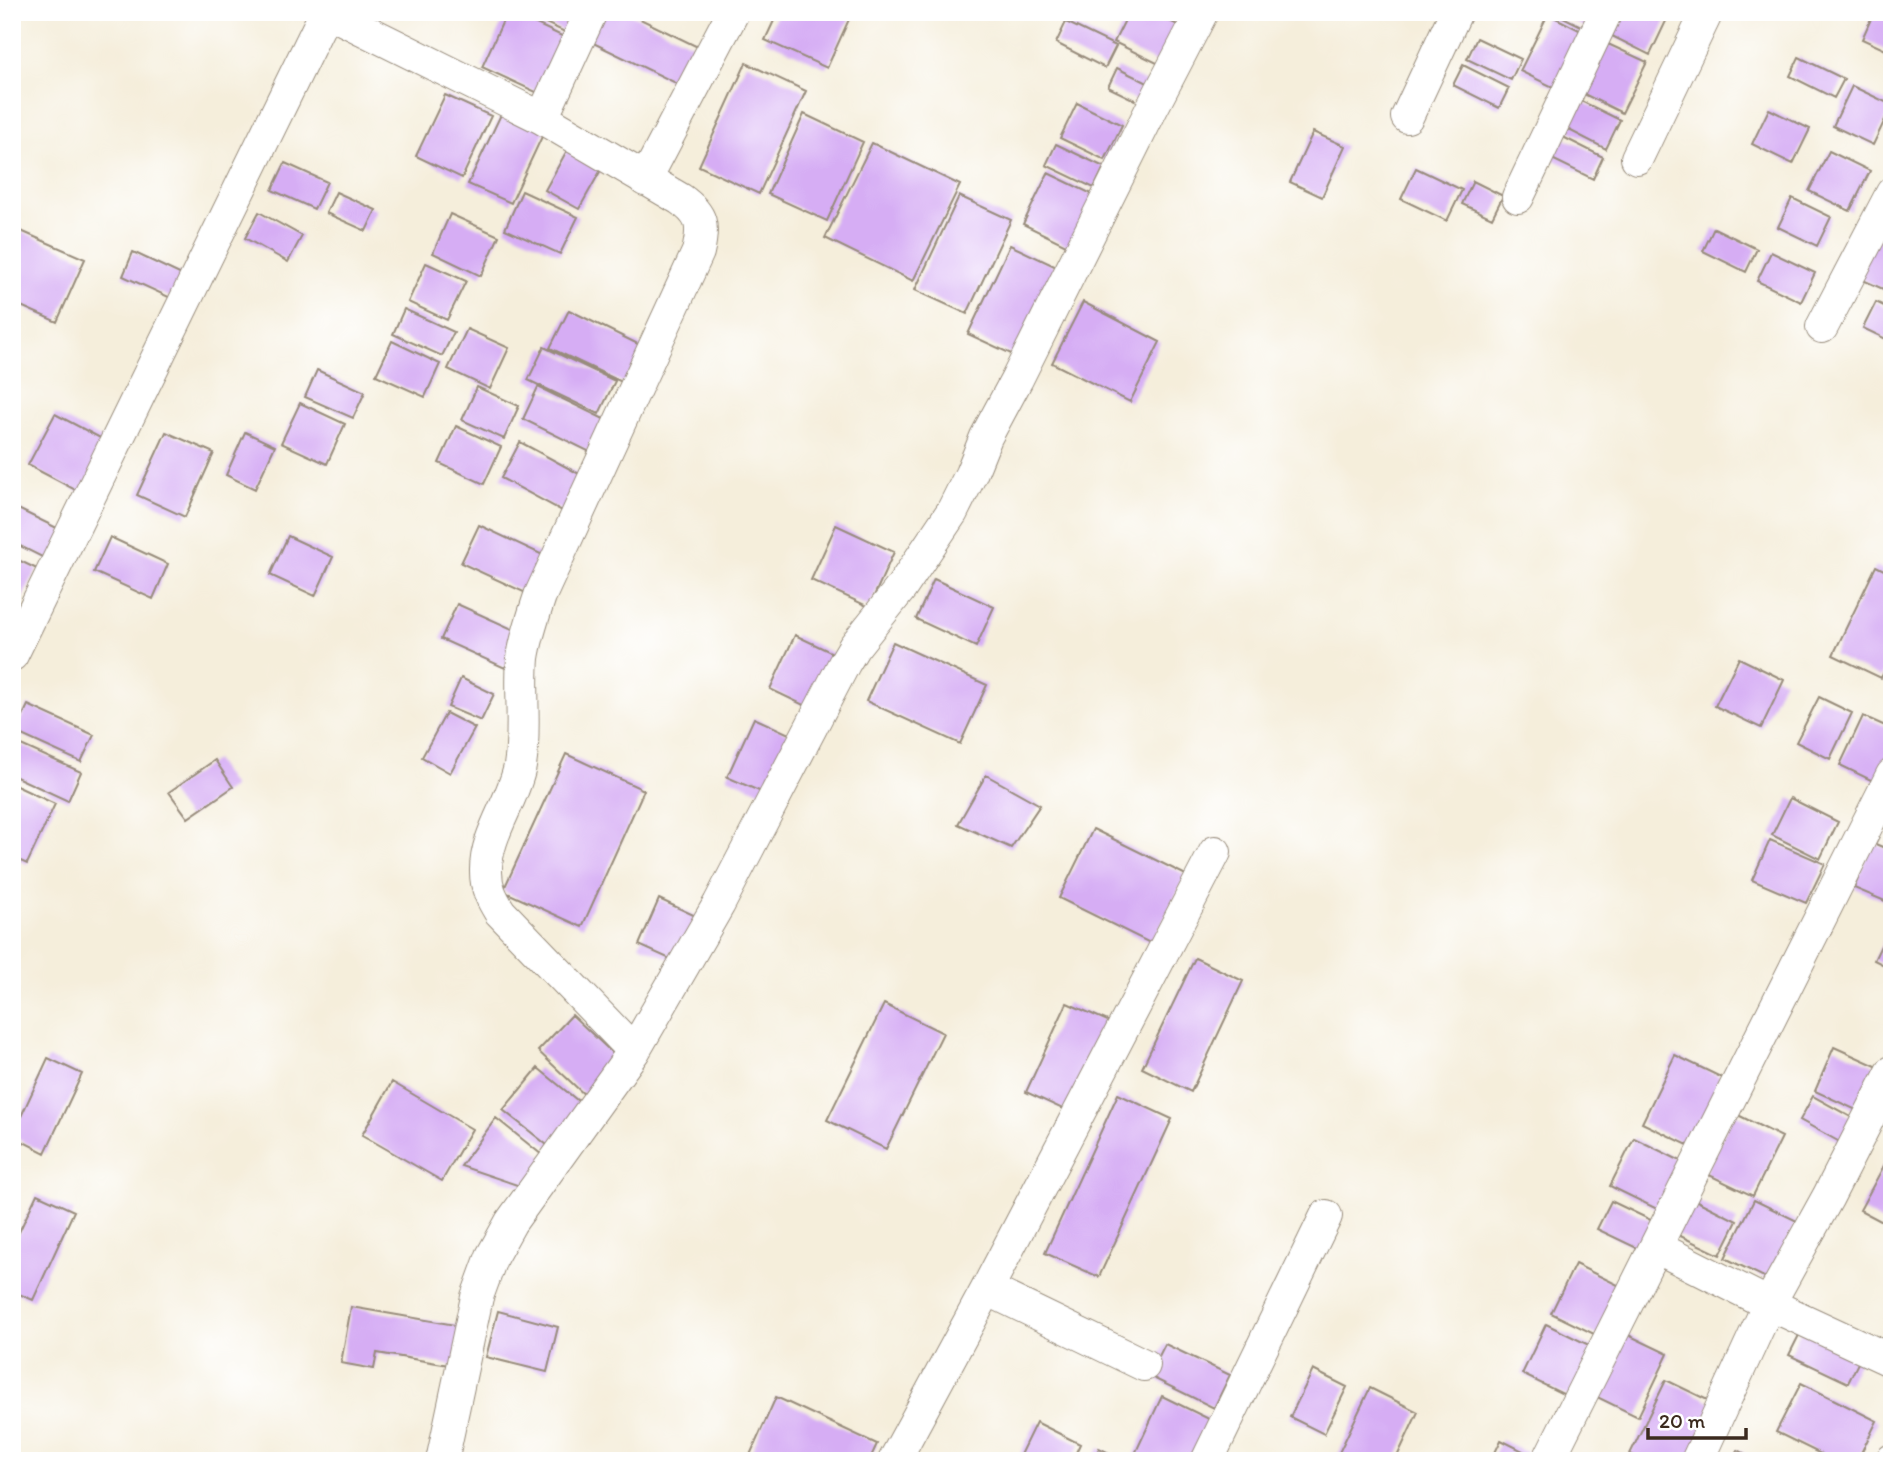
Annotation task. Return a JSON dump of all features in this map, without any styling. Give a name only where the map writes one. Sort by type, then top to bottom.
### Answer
[{"type":"street","points":[[12,654],[327,12],[542,118],[692,208],[701,220],[702,233],[698,252],[540,596],[527,636],[523,659],[520,765],[512,793],[490,844],[486,871],[488,892],[500,912],[634,1051]]},
{"type":"street","points":[[542,118],[591,12]]},
{"type":"street","points":[[645,180],[733,12]]},
{"type":"street","points":[[442,1461],[477,1297],[492,1256],[511,1222],[634,1051],[719,904],[844,664],[854,647],[909,577],[951,512],[1202,12]]},
{"type":"street","points":[[1407,117],[1456,12]]},
{"type":"street","points":[[1518,197],[1606,12]]},
{"type":"street","points":[[1637,158],[1707,12]]},
{"type":"street","points":[[1822,327],[1892,192]]},
{"type":"street","points":[[1548,1461],[1656,1247],[1881,826],[1892,775]]},
{"type":"street","points":[[894,1461],[1215,852]]},
{"type":"street","points":[[1697,1461],[1769,1304],[1892,1072]]},
{"type":"street","points":[[1207,1461],[1326,1216]]},
{"type":"street","points":[[1656,1247],[1769,1304],[1892,1361]]},
{"type":"street","points":[[987,1289],[1144,1365]]},
{"type":"building","points":[[507,12],[564,37],[538,93],[482,67]]},
{"type":"building","points":[[522,12],[577,12],[567,33]]},
{"type":"building","points":[[598,12],[626,12],[704,50],[686,88],[585,39]]},
{"type":"building","points":[[778,12],[845,12],[851,15],[827,68],[765,40]]},
{"type":"building","points":[[1129,12],[1151,12],[1182,27],[1163,66],[1114,42]]},
{"type":"building","points":[[1553,12],[1595,12],[1587,29]]},
{"type":"building","points":[[1623,12],[1659,12],[1668,17],[1650,55],[1612,36]]},
{"type":"building","points":[[1874,12],[1892,19],[1892,53],[1862,39]]},
{"type":"building","points":[[1548,14],[1591,36],[1563,92],[1520,71]]},
{"type":"building","points":[[1066,22],[1116,46],[1105,68],[1056,43]]},
{"type":"building","points":[[1477,38],[1521,59],[1511,80],[1467,59]]},
{"type":"building","points":[[1608,44],[1647,62],[1622,113],[1584,94]]},
{"type":"building","points":[[1799,57],[1844,79],[1834,98],[1790,76]]},
{"type":"building","points":[[746,63],[806,91],[759,194],[699,166]]},
{"type":"building","points":[[1463,65],[1509,88],[1499,108],[1453,85]]},
{"type":"building","points":[[1117,68],[1156,87],[1147,106],[1108,87]]},
{"type":"building","points":[[1852,86],[1892,105],[1873,145],[1833,126]]},
{"type":"building","points":[[445,95],[491,116],[462,178],[416,156]]},
{"type":"building","points":[[1581,101],[1620,120],[1606,149],[1567,129]]},
{"type":"building","points":[[1077,103],[1122,125],[1105,160],[1060,138]]},
{"type":"building","points":[[504,108],[546,128],[511,203],[468,184]]},
{"type":"building","points":[[1769,109],[1810,129],[1793,164],[1752,144]]},
{"type":"building","points":[[804,114],[863,142],[827,221],[768,194]]},
{"type":"building","points":[[1313,132],[1345,146],[1322,197],[1290,182]]},
{"type":"building","points":[[1563,137],[1603,157],[1593,179],[1552,159]]},
{"type":"building","points":[[571,143],[606,161],[579,209],[545,190]]},
{"type":"building","points":[[872,143],[960,185],[913,281],[825,238]]},
{"type":"building","points":[[1056,144],[1104,167],[1094,188],[1046,165]]},
{"type":"building","points":[[1829,151],[1870,171],[1850,211],[1809,191]]},
{"type":"building","points":[[285,163],[327,182],[314,209],[272,190]]},
{"type":"building","points":[[1416,168],[1462,190],[1447,221],[1401,199]]},
{"type":"building","points":[[1048,173],[1096,196],[1072,248],[1023,224]]},
{"type":"building","points":[[1473,181],[1503,196],[1492,218],[1462,204]]},
{"type":"building","points":[[522,191],[578,217],[560,254],[505,229]]},
{"type":"building","points":[[336,192],[376,210],[366,231],[326,213]]},
{"type":"building","points":[[959,196],[1011,220],[967,314],[915,290]]},
{"type":"building","points":[[1792,198],[1831,217],[1817,246],[1778,227]]},
{"type":"building","points":[[259,212],[302,236],[288,262],[245,238]]},
{"type":"building","points":[[450,214],[499,236],[481,276],[433,253]]},
{"type":"building","points":[[1714,228],[1757,249],[1746,272],[1703,251]]},
{"type":"building","points":[[21,231],[85,259],[57,322],[12,302],[12,251]]},
{"type":"building","points":[[1875,236],[1892,243],[1892,293],[1856,277]]},
{"type":"building","points":[[1010,245],[1063,270],[1022,359],[968,334]]},
{"type":"building","points":[[133,252],[186,277],[175,300],[123,276]]},
{"type":"building","points":[[1771,252],[1815,273],[1801,302],[1757,281]]},
{"type":"building","points":[[426,263],[466,281],[447,320],[408,302]]},
{"type":"building","points":[[1083,302],[1160,342],[1130,402],[1052,363]]},
{"type":"building","points":[[1876,302],[1892,310],[1892,342],[1863,328]]},
{"type":"building","points":[[404,309],[454,332],[442,356],[393,334]]},
{"type":"building","points":[[569,310],[644,347],[626,384],[550,348]]},
{"type":"building","points":[[467,329],[509,348],[490,389],[448,369]]},
{"type":"building","points":[[392,341],[440,364],[425,397],[376,375]]},
{"type":"building","points":[[544,347],[615,381],[599,414],[528,380]]},
{"type":"building","points":[[317,370],[365,392],[353,418],[305,397]]},
{"type":"building","points":[[477,387],[519,406],[504,439],[462,420]]},
{"type":"building","points":[[538,387],[608,421],[592,453],[523,419]]},
{"type":"building","points":[[300,403],[345,424],[327,464],[281,443]]},
{"type":"building","points":[[55,414],[108,442],[81,493],[28,465]]},
{"type":"building","points":[[456,426],[501,447],[484,484],[439,463]]},
{"type":"building","points":[[166,432],[214,453],[185,517],[137,495]]},
{"type":"building","points":[[245,432],[275,446],[255,489],[226,475]]},
{"type":"building","points":[[520,442],[583,476],[564,512],[501,478]]},
{"type":"building","points":[[12,506],[65,532],[50,561],[12,542]]},
{"type":"building","points":[[479,525],[545,556],[528,594],[461,563]]},
{"type":"building","points":[[836,525],[894,552],[869,607],[811,580]]},
{"type":"building","points":[[288,536],[333,557],[315,596],[270,575]]},
{"type":"building","points":[[110,537],[168,564],[153,599],[94,572]]},
{"type":"building","points":[[12,557],[37,569],[19,605],[12,601]]},
{"type":"building","points":[[1876,566],[1892,574],[1892,656],[1881,678],[1833,655]]},
{"type":"building","points":[[934,579],[994,607],[976,647],[916,619]]},
{"type":"building","points":[[457,604],[521,633],[505,668],[441,639]]},
{"type":"building","points":[[795,635],[841,657],[816,711],[770,689]]},
{"type":"building","points":[[893,642],[987,685],[960,744],[866,701]]},
{"type":"building","points":[[1739,658],[1784,680],[1761,728],[1715,706]]},
{"type":"building","points":[[461,678],[494,694],[481,721],[448,707]]},
{"type":"building","points":[[1819,697],[1852,713],[1830,759],[1796,742]]},
{"type":"building","points":[[28,705],[94,735],[81,762],[15,732]]},
{"type":"building","points":[[446,713],[475,728],[450,773],[422,757]]},
{"type":"building","points":[[1863,716],[1892,729],[1892,752],[1877,783],[1840,765]]},
{"type":"building","points":[[754,718],[800,739],[773,797],[727,777]]},
{"type":"building","points":[[12,741],[81,772],[68,801],[12,775]]},
{"type":"building","points":[[566,754],[644,790],[582,927],[503,891]]},
{"type":"building","points":[[215,760],[233,787],[188,818],[169,792]]},
{"type":"building","points":[[986,775],[1040,805],[1011,848],[958,824]]},
{"type":"building","points":[[12,784],[55,804],[27,864],[12,857]]},
{"type":"building","points":[[1790,798],[1838,822],[1820,859],[1772,835]]},
{"type":"building","points":[[1093,829],[1186,875],[1152,944],[1059,898]]},
{"type":"building","points":[[1770,840],[1825,864],[1806,903],[1752,880]]},
{"type":"building","points":[[1873,843],[1892,851],[1892,904],[1854,888]]},
{"type":"building","points":[[659,899],[700,918],[679,963],[639,945]]},
{"type":"building","points":[[1892,923],[1892,969],[1874,960]]},
{"type":"building","points":[[1195,958],[1243,981],[1191,1092],[1142,1068]]},
{"type":"building","points":[[1067,1003],[1110,1022],[1069,1112],[1026,1092]]},
{"type":"building","points":[[884,1004],[943,1033],[886,1149],[827,1120]]},
{"type":"building","points":[[572,1015],[623,1063],[589,1099],[538,1051]]},
{"type":"building","points":[[1834,1047],[1885,1070],[1865,1114],[1815,1091]]},
{"type":"building","points":[[1675,1055],[1729,1081],[1696,1149],[1642,1123]]},
{"type":"building","points":[[48,1058],[82,1074],[45,1153],[12,1136]]},
{"type":"building","points":[[538,1068],[589,1110],[556,1152],[503,1110]]},
{"type":"building","points":[[392,1082],[472,1129],[442,1181],[362,1135]]},
{"type":"building","points":[[1118,1094],[1172,1119],[1099,1277],[1045,1253]]},
{"type":"building","points":[[1813,1096],[1860,1122],[1847,1146],[1800,1120]]},
{"type":"building","points":[[1734,1113],[1782,1137],[1753,1196],[1705,1173]]},
{"type":"building","points":[[496,1118],[547,1159],[529,1189],[461,1166]]},
{"type":"building","points":[[1634,1138],[1687,1164],[1663,1212],[1610,1186]]},
{"type":"building","points":[[1888,1158],[1892,1160],[1892,1227],[1860,1210]]},
{"type":"building","points":[[37,1194],[74,1211],[33,1300],[12,1291],[12,1247]]},
{"type":"building","points":[[1691,1198],[1737,1221],[1720,1255],[1674,1233]]},
{"type":"building","points":[[1754,1200],[1797,1221],[1768,1279],[1725,1258]]},
{"type":"building","points":[[1611,1201],[1659,1224],[1645,1252],[1597,1229]]},
{"type":"building","points":[[1575,1264],[1624,1288],[1600,1337],[1551,1313]]},
{"type":"building","points":[[351,1307],[467,1327],[461,1367],[377,1353],[374,1369],[341,1363]]},
{"type":"building","points":[[498,1311],[558,1327],[547,1372],[486,1357]]},
{"type":"building","points":[[1546,1324],[1597,1349],[1573,1399],[1522,1374]]},
{"type":"building","points":[[1801,1331],[1860,1359],[1848,1383],[1789,1355]]},
{"type":"building","points":[[1622,1332],[1668,1354],[1638,1417],[1591,1394]]},
{"type":"building","points":[[1165,1344],[1230,1375],[1214,1408],[1149,1376]]},
{"type":"building","points":[[1313,1370],[1347,1387],[1324,1434],[1290,1417]]},
{"type":"building","points":[[1666,1380],[1718,1405],[1690,1461],[1645,1461],[1630,1454]]},
{"type":"building","points":[[1801,1383],[1877,1421],[1857,1461],[1835,1461],[1776,1432]]},
{"type":"building","points":[[1370,1388],[1418,1412],[1395,1461],[1335,1461]]},
{"type":"building","points":[[1162,1396],[1211,1420],[1191,1461],[1139,1461],[1133,1458]]},
{"type":"building","points":[[776,1397],[877,1444],[869,1461],[763,1461],[750,1455]]},
{"type":"building","points":[[1036,1422],[1080,1444],[1072,1461],[1017,1461]]},
{"type":"building","points":[[1501,1440],[1533,1456],[1531,1461],[1491,1461]]},
{"type":"building","points":[[1099,1448],[1125,1461],[1093,1461]]},
{"type":"building","points":[[1738,1450],[1758,1461],[1732,1461]]}]
